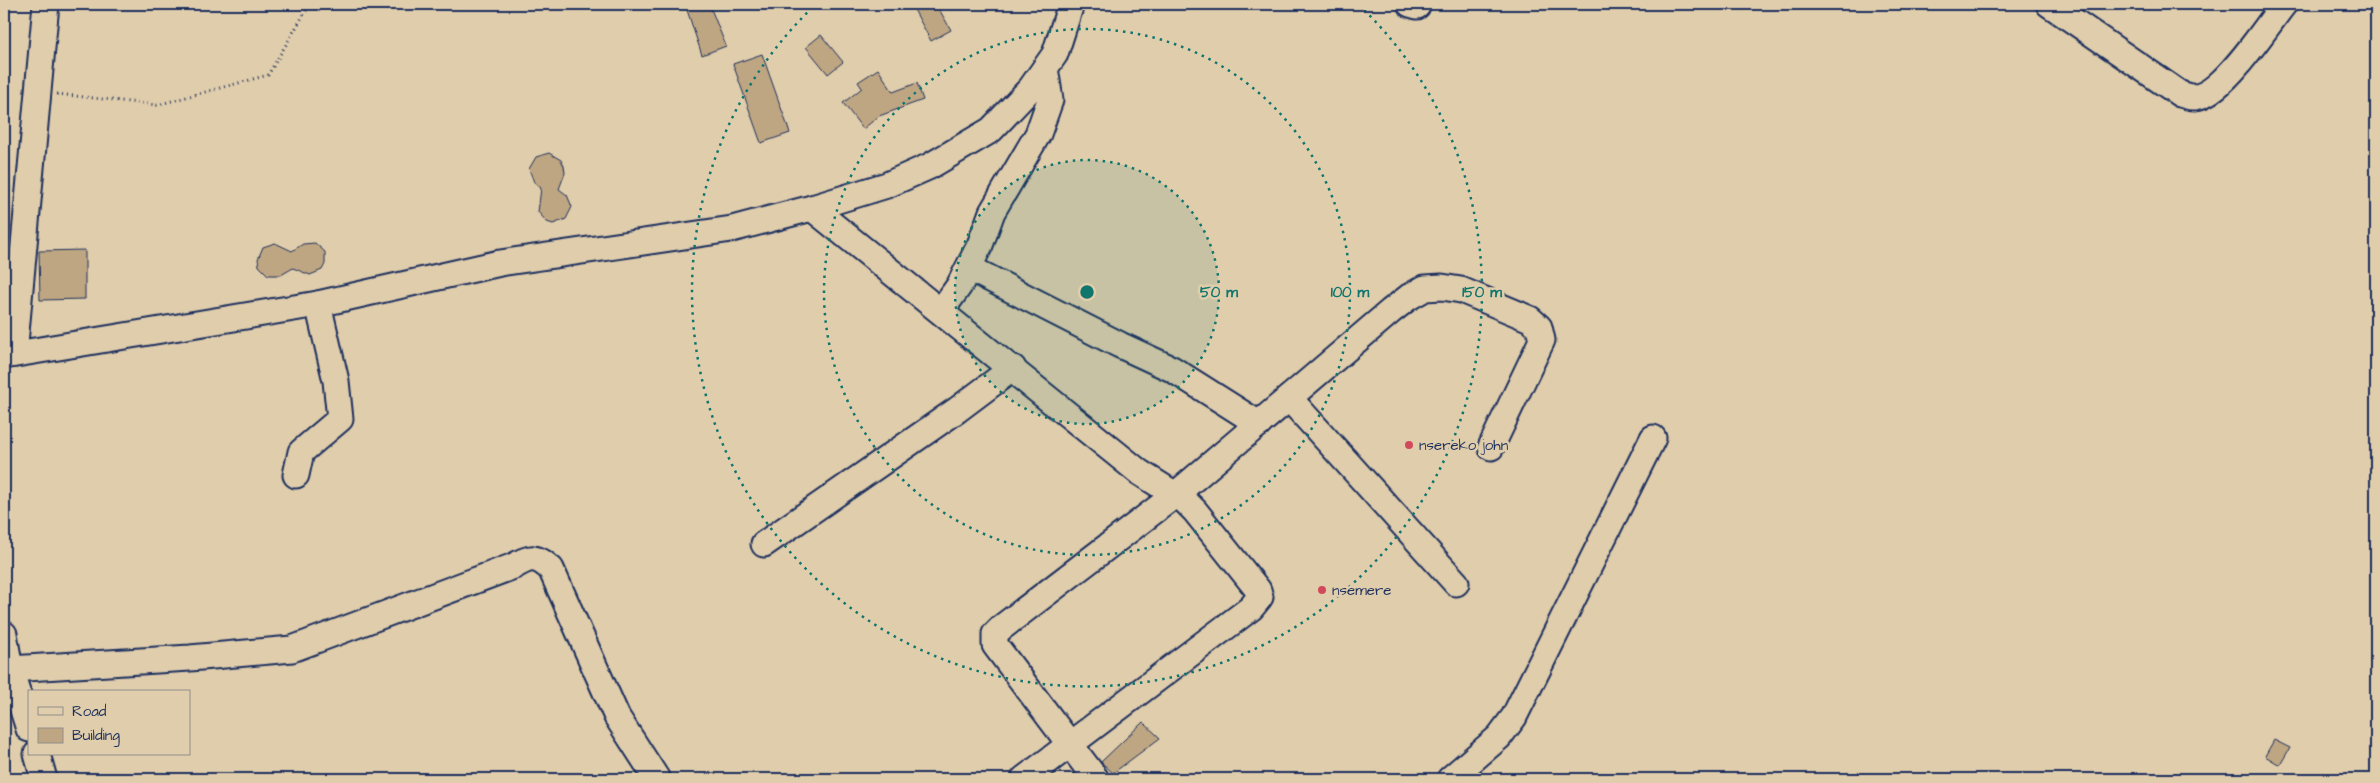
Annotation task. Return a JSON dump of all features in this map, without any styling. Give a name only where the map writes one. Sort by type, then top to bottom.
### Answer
[{"type":"street","points":[[46,4],[9,355],[318,304],[500,263],[732,228],[812,208],[887,185],[930,166],[964,148],[991,130],[1031,88],[1055,54],[1071,4]]},
{"type":"street","points":[[2048,4],[2180,94],[2196,97],[2213,89],[2232,72],[2284,4]]},
{"type":"street","points":[[941,311],[969,268],[992,212],[1027,155],[1046,116],[1050,89],[1046,68]]},
{"type":"street","points":[[812,208],[1140,472],[1176,495],[1195,511],[1258,590],[1260,597],[1251,608],[1024,779]]},
{"type":"street","points":[[969,268],[1172,369],[1259,424]]},
{"type":"street","points":[[1096,779],[999,651],[993,639],[995,634],[1176,495],[1408,297],[1425,288],[1442,287],[1461,290],[1530,319],[1539,327],[1542,334],[1542,340],[1491,447]]},
{"type":"street","points":[[296,475],[300,452],[340,419],[336,381],[318,304]]},
{"type":"street","points":[[764,544],[957,410],[1012,368]]},
{"type":"street","points":[[1289,398],[1456,583]]},
{"type":"street","points":[[1450,779],[1499,737],[1514,717],[1653,438]]},
{"type":"street","points":[[10,669],[190,658],[292,649],[514,566],[529,558],[541,560],[551,570],[617,717],[657,779]]},
{"type":"street","points":[[4,634],[10,669],[28,726]]},
{"type":"street","points":[[38,756],[44,779]]},
{"type":"path","points":[[36,92],[158,105],[268,75],[310,4]]},
{"type":"building","points":[[685,4],[709,4],[726,46],[702,55]]},
{"type":"building","points":[[911,4],[936,4],[951,30],[931,41]]},
{"type":"building","points":[[821,35],[843,62],[828,74],[806,47]]},
{"type":"building","points":[[762,54],[790,133],[761,143],[733,64]]},
{"type":"building","points":[[878,69],[893,92],[917,83],[923,100],[879,116],[863,129],[843,103],[862,88],[858,82]]},
{"type":"building","points":[[549,153],[561,160],[564,166],[565,173],[559,189],[567,195],[572,207],[566,219],[553,224],[547,222],[538,212],[541,188],[534,182],[529,169],[536,157]]},
{"type":"building","points":[[275,243],[292,251],[303,244],[315,243],[325,252],[325,264],[322,270],[310,275],[293,268],[281,275],[268,275],[259,266],[258,259],[263,247]]},
{"type":"building","points":[[85,250],[85,299],[40,300],[39,251]]},
{"type":"building","points":[[1143,722],[1160,738],[1113,773],[1101,762]]},
{"type":"building","points":[[2274,740],[2290,748],[2280,765],[2265,756]]},
{"type":"place","name":"nsereko john","points":[[1409,445]]},
{"type":"place","name":"nsemere","points":[[1322,590]]}]
